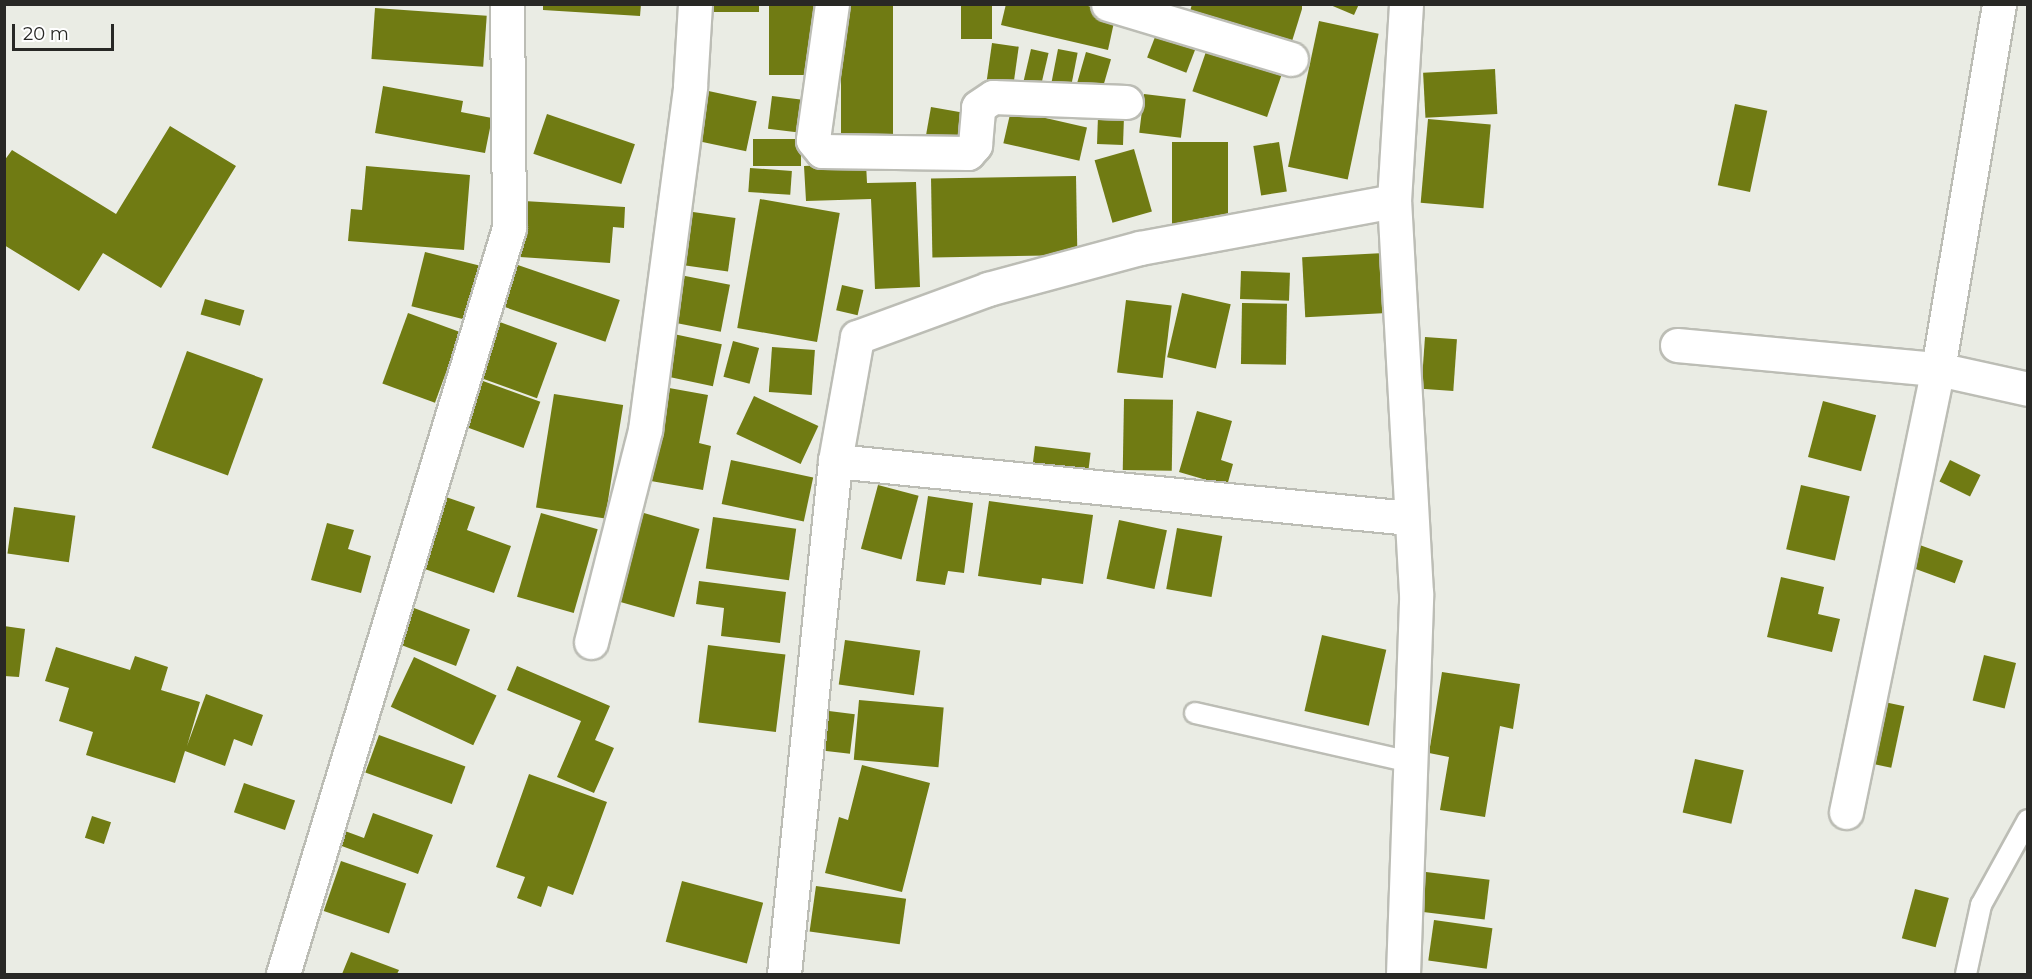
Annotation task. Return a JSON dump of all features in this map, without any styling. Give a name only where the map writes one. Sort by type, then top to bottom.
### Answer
[{"type":"street","points":[[283,975],[509,228],[507,4]]},
{"type":"street","points":[[591,642],[645,430],[690,86],[695,4]]},
{"type":"street","points":[[832,4],[813,140],[822,151],[968,153],[975,145],[978,107],[993,97],[1126,102]]},
{"type":"street","points":[[1108,4],[1175,14],[1291,59]]},
{"type":"street","points":[[1403,975],[1416,593],[1409,518],[1394,201],[1406,4]]},
{"type":"street","points":[[1846,812],[1938,369],[1999,4]]},
{"type":"street","points":[[784,975],[835,461],[857,337],[988,289],[1140,248],[1394,201]]},
{"type":"street","points":[[1677,345],[1938,369],[2028,389]]},
{"type":"street","points":[[835,461],[1409,518]]},
{"type":"lane","points":[[1195,713],[1410,762]]},
{"type":"lane","points":[[1966,975],[1981,904],[2028,820]]},
{"type":"building","points":[[543,4],[641,4],[640,16],[543,10]]},
{"type":"building","points":[[697,4],[759,4],[759,12],[697,12]]},
{"type":"building","points":[[769,4],[816,4],[816,75],[769,75]]},
{"type":"building","points":[[841,4],[893,4],[893,138],[841,138]]},
{"type":"building","points":[[961,4],[992,4],[992,39],[961,39]]},
{"type":"building","points":[[1006,4],[1080,4],[1116,13],[1108,50],[1001,25]]},
{"type":"building","points":[[1192,4],[1302,4],[1302,9],[1289,51],[1188,19]]},
{"type":"building","points":[[1328,4],[1359,4],[1354,15]]},
{"type":"building","points":[[375,8],[487,16],[483,67],[371,59]]},
{"type":"building","points":[[1319,21],[1379,34],[1348,179],[1288,167]]},
{"type":"building","points":[[1160,24],[1199,39],[1186,73],[1147,58]]},
{"type":"building","points":[[992,43],[1019,47],[1014,83],[987,80]]},
{"type":"building","points":[[1209,43],[1284,69],[1267,117],[1192,91]]},
{"type":"building","points":[[1031,49],[1049,53],[1040,89],[1023,85]]},
{"type":"building","points":[[1058,49],[1078,53],[1069,96],[1050,92]]},
{"type":"building","points":[[1086,52],[1111,59],[1101,93],[1076,86]]},
{"type":"building","points":[[1495,69],[1497,114],[1425,118],[1423,73]]},
{"type":"building","points":[[383,86],[463,101],[461,112],[492,118],[485,153],[375,133]]},
{"type":"building","points":[[699,89],[757,101],[746,151],[688,139]]},
{"type":"building","points":[[1144,94],[1186,99],[1181,138],[1139,133]]},
{"type":"building","points":[[772,96],[807,100],[803,133],[768,129]]},
{"type":"building","points":[[1735,104],[1767,111],[1750,192],[1718,185]]},
{"type":"building","points":[[931,107],[966,113],[961,145],[925,139]]},
{"type":"building","points":[[1011,110],[1087,128],[1079,161],[1003,143]]},
{"type":"building","points":[[547,114],[635,144],[621,184],[533,154]]},
{"type":"building","points":[[1098,116],[1124,117],[1123,145],[1097,144]]},
{"type":"building","points":[[1428,119],[1491,124],[1483,208],[1421,203]]},
{"type":"building","points":[[170,126],[236,166],[161,288],[103,253],[79,291],[4,245],[4,161],[12,150],[116,214]]},
{"type":"building","points":[[753,139],[801,139],[801,166],[753,166]]},
{"type":"building","points":[[1172,142],[1228,142],[1228,225],[1172,225]]},
{"type":"building","points":[[1279,142],[1287,191],[1261,195],[1253,146]]},
{"type":"building","points":[[1134,149],[1152,211],[1113,223],[1095,160]]},
{"type":"building","points":[[866,163],[867,183],[916,182],[920,287],[875,289],[871,199],[806,201],[804,166]]},
{"type":"building","points":[[366,166],[470,175],[464,250],[348,241],[351,209],[362,210]]},
{"type":"building","points":[[750,168],[792,171],[790,195],[748,192]]},
{"type":"building","points":[[1076,176],[1077,255],[932,258],[931,179]]},
{"type":"building","points":[[760,199],[840,213],[817,342],[737,328]]},
{"type":"building","points":[[524,201],[625,207],[624,228],[613,227],[610,263],[520,257]]},
{"type":"building","points":[[686,211],[736,218],[728,271],[678,264]]},
{"type":"building","points":[[425,252],[485,267],[472,321],[411,306]]},
{"type":"building","points":[[1384,253],[1387,313],[1305,317],[1302,257]]},
{"type":"building","points":[[512,263],[620,300],[605,342],[498,305]]},
{"type":"building","points":[[1241,271],[1290,273],[1289,301],[1240,299]]},
{"type":"building","points":[[675,274],[730,285],[721,332],[666,321]]},
{"type":"building","points":[[842,285],[863,290],[858,315],[836,310]]},
{"type":"building","points":[[1182,293],[1231,304],[1216,369],[1167,357]]},
{"type":"building","points":[[205,299],[244,310],[240,326],[201,314]]},
{"type":"building","points":[[1126,300],[1172,306],[1163,378],[1117,372]]},
{"type":"building","points":[[1242,303],[1287,304],[1286,365],[1241,364]]},
{"type":"building","points":[[408,313],[461,332],[435,403],[382,383]]},
{"type":"building","points":[[497,321],[557,343],[537,398],[477,376]]},
{"type":"building","points":[[669,333],[722,344],[713,386],[660,375]]},
{"type":"building","points":[[1425,337],[1457,339],[1453,391],[1421,389]]},
{"type":"building","points":[[733,341],[759,348],[750,384],[723,377]]},
{"type":"building","points":[[772,347],[815,350],[812,395],[769,392]]},
{"type":"building","points":[[187,351],[263,379],[228,475],[152,448]]},
{"type":"building","points":[[483,381],[540,402],[524,448],[466,427]]},
{"type":"building","points":[[658,386],[708,395],[699,443],[711,446],[703,490],[645,480]]},
{"type":"building","points":[[554,394],[623,405],[605,519],[536,508]]},
{"type":"building","points":[[754,396],[818,426],[801,464],[736,434]]},
{"type":"building","points":[[1124,399],[1173,400],[1172,471],[1123,470]]},
{"type":"building","points":[[1823,401],[1876,415],[1861,471],[1808,457]]},
{"type":"building","points":[[1197,411],[1232,421],[1221,460],[1233,464],[1227,486],[1179,472]]},
{"type":"building","points":[[1035,446],[1091,453],[1087,480],[1032,473]]},
{"type":"building","points":[[731,460],[813,477],[804,521],[722,504]]},
{"type":"building","points":[[1950,460],[1981,475],[1970,496],[1939,482]]},
{"type":"building","points":[[878,485],[919,496],[901,560],[861,549]]},
{"type":"building","points":[[1801,485],[1850,496],[1835,561],[1786,549]]},
{"type":"building","points":[[443,496],[475,507],[467,530],[511,546],[494,593],[419,567]]},
{"type":"building","points":[[928,496],[973,503],[964,573],[948,571],[945,585],[916,581]]},
{"type":"building","points":[[989,501],[1093,515],[1083,584],[1042,578],[1041,585],[978,576]]},
{"type":"building","points":[[14,507],[75,516],[69,562],[7,554]]},
{"type":"building","points":[[637,511],[699,529],[674,617],[612,599]]},
{"type":"building","points":[[541,513],[598,529],[574,613],[517,597]]},
{"type":"building","points":[[713,517],[796,529],[789,580],[706,568]]},
{"type":"building","points":[[1119,520],[1167,530],[1154,589],[1107,579]]},
{"type":"building","points":[[327,523],[354,530],[348,549],[371,556],[361,593],[311,580]]},
{"type":"building","points":[[1177,528],[1222,536],[1212,597],[1166,589]]},
{"type":"building","points":[[1917,544],[1963,561],[1955,583],[1909,567]]},
{"type":"building","points":[[1781,577],[1824,587],[1818,614],[1840,619],[1832,652],[1767,637]]},
{"type":"building","points":[[699,581],[786,592],[780,643],[721,636],[724,608],[696,604]]},
{"type":"building","points":[[414,608],[470,630],[456,666],[400,644]]},
{"type":"building","points":[[4,626],[25,629],[19,677],[4,676]]},
{"type":"building","points":[[1322,635],[1386,650],[1369,726],[1304,711]]},
{"type":"building","points":[[845,640],[920,651],[914,695],[839,685]]},
{"type":"building","points":[[708,645],[785,655],[776,732],[698,722]]},
{"type":"building","points":[[56,647],[130,670],[135,656],[168,667],[161,690],[200,702],[187,746],[206,694],[263,715],[252,746],[234,739],[225,766],[185,751],[175,783],[86,755],[93,732],[59,721],[69,688],[45,681]]},
{"type":"building","points":[[1984,655],[2016,663],[2005,709],[1973,701]]},
{"type":"building","points":[[414,657],[496,695],[473,745],[391,707]]},
{"type":"building","points":[[517,666],[610,706],[595,740],[614,748],[594,793],[557,777],[581,721],[507,690]]},
{"type":"building","points":[[1442,672],[1520,684],[1513,729],[1500,726],[1485,817],[1440,810],[1449,757],[1429,753]]},
{"type":"building","points":[[859,700],[944,707],[938,767],[854,760]]},
{"type":"building","points":[[1875,700],[1904,706],[1891,768],[1862,762]]},
{"type":"building","points":[[829,711],[855,714],[850,754],[824,751]]},
{"type":"building","points":[[379,735],[465,766],[452,804],[365,773]]},
{"type":"building","points":[[1695,759],[1744,770],[1731,824],[1683,813]]},
{"type":"building","points":[[862,765],[930,783],[902,892],[825,873],[839,817],[848,820]]},
{"type":"building","points":[[529,774],[607,802],[573,895],[548,886],[541,907],[517,898],[525,877],[496,867]]},
{"type":"building","points":[[244,783],[295,801],[285,830],[234,812]]},
{"type":"building","points":[[373,813],[433,835],[418,874],[339,845],[345,831],[364,838]]},
{"type":"building","points":[[92,816],[111,822],[104,844],[85,838]]},
{"type":"building","points":[[341,861],[406,883],[389,934],[324,911]]},
{"type":"building","points":[[1426,872],[1490,880],[1485,920],[1421,912]]},
{"type":"building","points":[[682,881],[763,903],[747,964],[666,942]]},
{"type":"building","points":[[816,886],[906,899],[900,944],[810,932]]},
{"type":"building","points":[[1915,889],[1949,898],[1936,947],[1902,938]]},
{"type":"building","points":[[1434,920],[1492,928],[1487,969],[1428,961]]},
{"type":"building","points":[[351,952],[399,970],[397,974],[342,974]]}]
